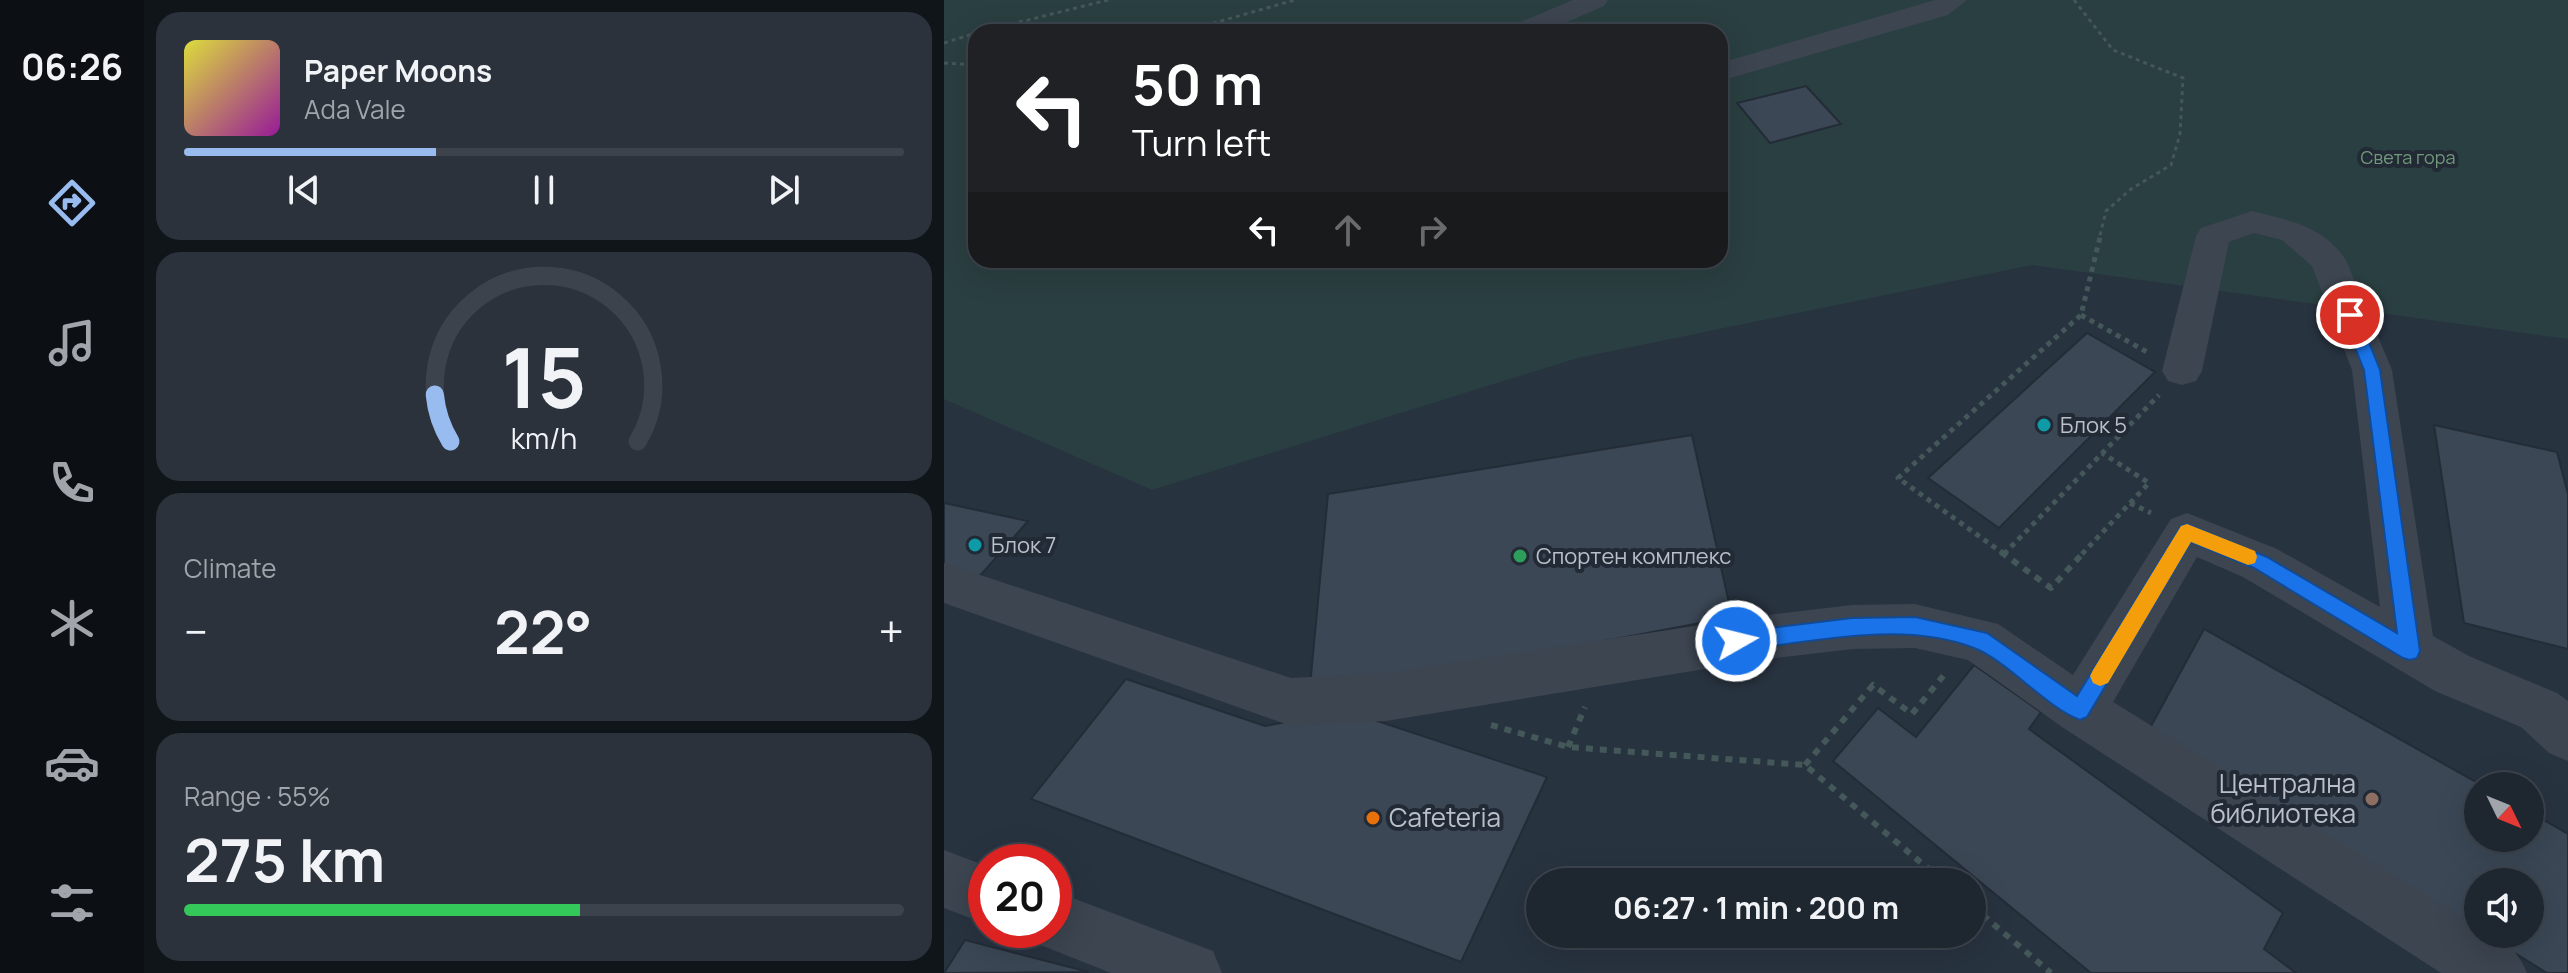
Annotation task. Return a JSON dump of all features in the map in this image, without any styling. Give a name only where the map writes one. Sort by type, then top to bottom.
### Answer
[{"type":"street","points":[[1540,24],[1595,0]]},
{"type":"street","points":[[1728,70],[1939,9],[1954,0]]},
{"type":"street","points":[[2182,371],[2213,236],[2252,222],[2294,232],[2328,260],[2372,370],[2410,651]]},
{"type":"street","points":[[2080,710],[2187,532],[2260,563],[2453,674],[2539,710],[2568,735]]},
{"type":"street","points":[[944,583],[1291,702],[1386,697],[1760,638],[1852,627],[1915,626],[1980,640],[2080,710],[2496,973]]},
{"type":"street","points":[[944,879],[968,888]]},
{"type":"street","points":[[1072,928],[1191,973]]},
{"type":"path","points":[[1010,24],[1108,0]]},
{"type":"path","points":[[1210,24],[1295,0]]},
{"type":"path","points":[[2074,0],[2113,50],[2183,78],[2180,134],[2171,165],[2131,189],[2106,211],[2081,315],[1898,478],[2051,588],[2149,483],[2102,453]]},
{"type":"path","points":[[944,43],[968,35]]},
{"type":"path","points":[[944,63],[968,64]]},
{"type":"path","points":[[2004,554],[2182,371],[2081,315]]},
{"type":"path","points":[[1805,765],[1873,685],[1912,714],[1959,658],[1915,626]]},
{"type":"path","points":[[1485,724],[1568,747],[1805,765],[1927,868]]},
{"type":"path","points":[[1986,918],[2051,973]]},
{"type":"green space","name":"Света гора","points":[[944,0],[2568,0],[2568,339],[2032,265],[1578,358],[1152,490],[944,399]]},
{"type":"building","points":[[1806,86],[1841,124],[1770,143],[1737,103]]},
{"type":"building","name":"Блок 5","points":[[2087,333],[2155,372],[1999,528],[1928,478]]},
{"type":"building","points":[[2434,425],[2557,452],[2568,494],[2568,649],[2464,623]]},
{"type":"building","name":"Спортен комплекс","points":[[1692,435],[1732,617],[1309,697],[1328,494]]},
{"type":"building","name":"Блок 7","points":[[944,503],[1028,521],[979,577],[944,568]]},
{"type":"building","name":"Централна библиотека","points":[[2204,629],[2464,775],[2464,852],[2544,852],[2544,820],[2568,834],[2568,973],[2547,973],[2507,948],[2544,948],[2544,868],[2464,868],[2464,921],[2150,728]]},
{"type":"building","points":[[1974,665],[2041,712],[2029,729],[2283,913],[2264,949],[2296,973],[2091,973],[1986,887],[1986,868],[1963,868],[1833,761],[1878,708],[1916,737]]},
{"type":"building","points":[[1126,679],[1265,726],[1347,711],[1547,777],[1461,962],[1031,799]]},
{"type":"building","points":[[965,940],[968,941],[968,948],[996,948],[1089,972],[944,973]]},
{"type":"slow traffic","points":[[2100,676],[2187,532],[2248,557]]},
{"type":"place","name":"Блок 5","points":[[2044,425]]},
{"type":"place","name":"Блок 7","points":[[975,545]]},
{"type":"place","name":"Спортен комплекс","points":[[1520,556]]},
{"type":"place","name":"Централна библиотека","points":[[2372,799]]},
{"type":"place","name":"Cafeteria","points":[[1373,818]]},
{"type":"route","points":[[1736,641],[1852,627],[1915,626],[1980,640],[2080,710],[2187,532],[2260,563],[2410,651],[2372,370],[2350,315]]}]
